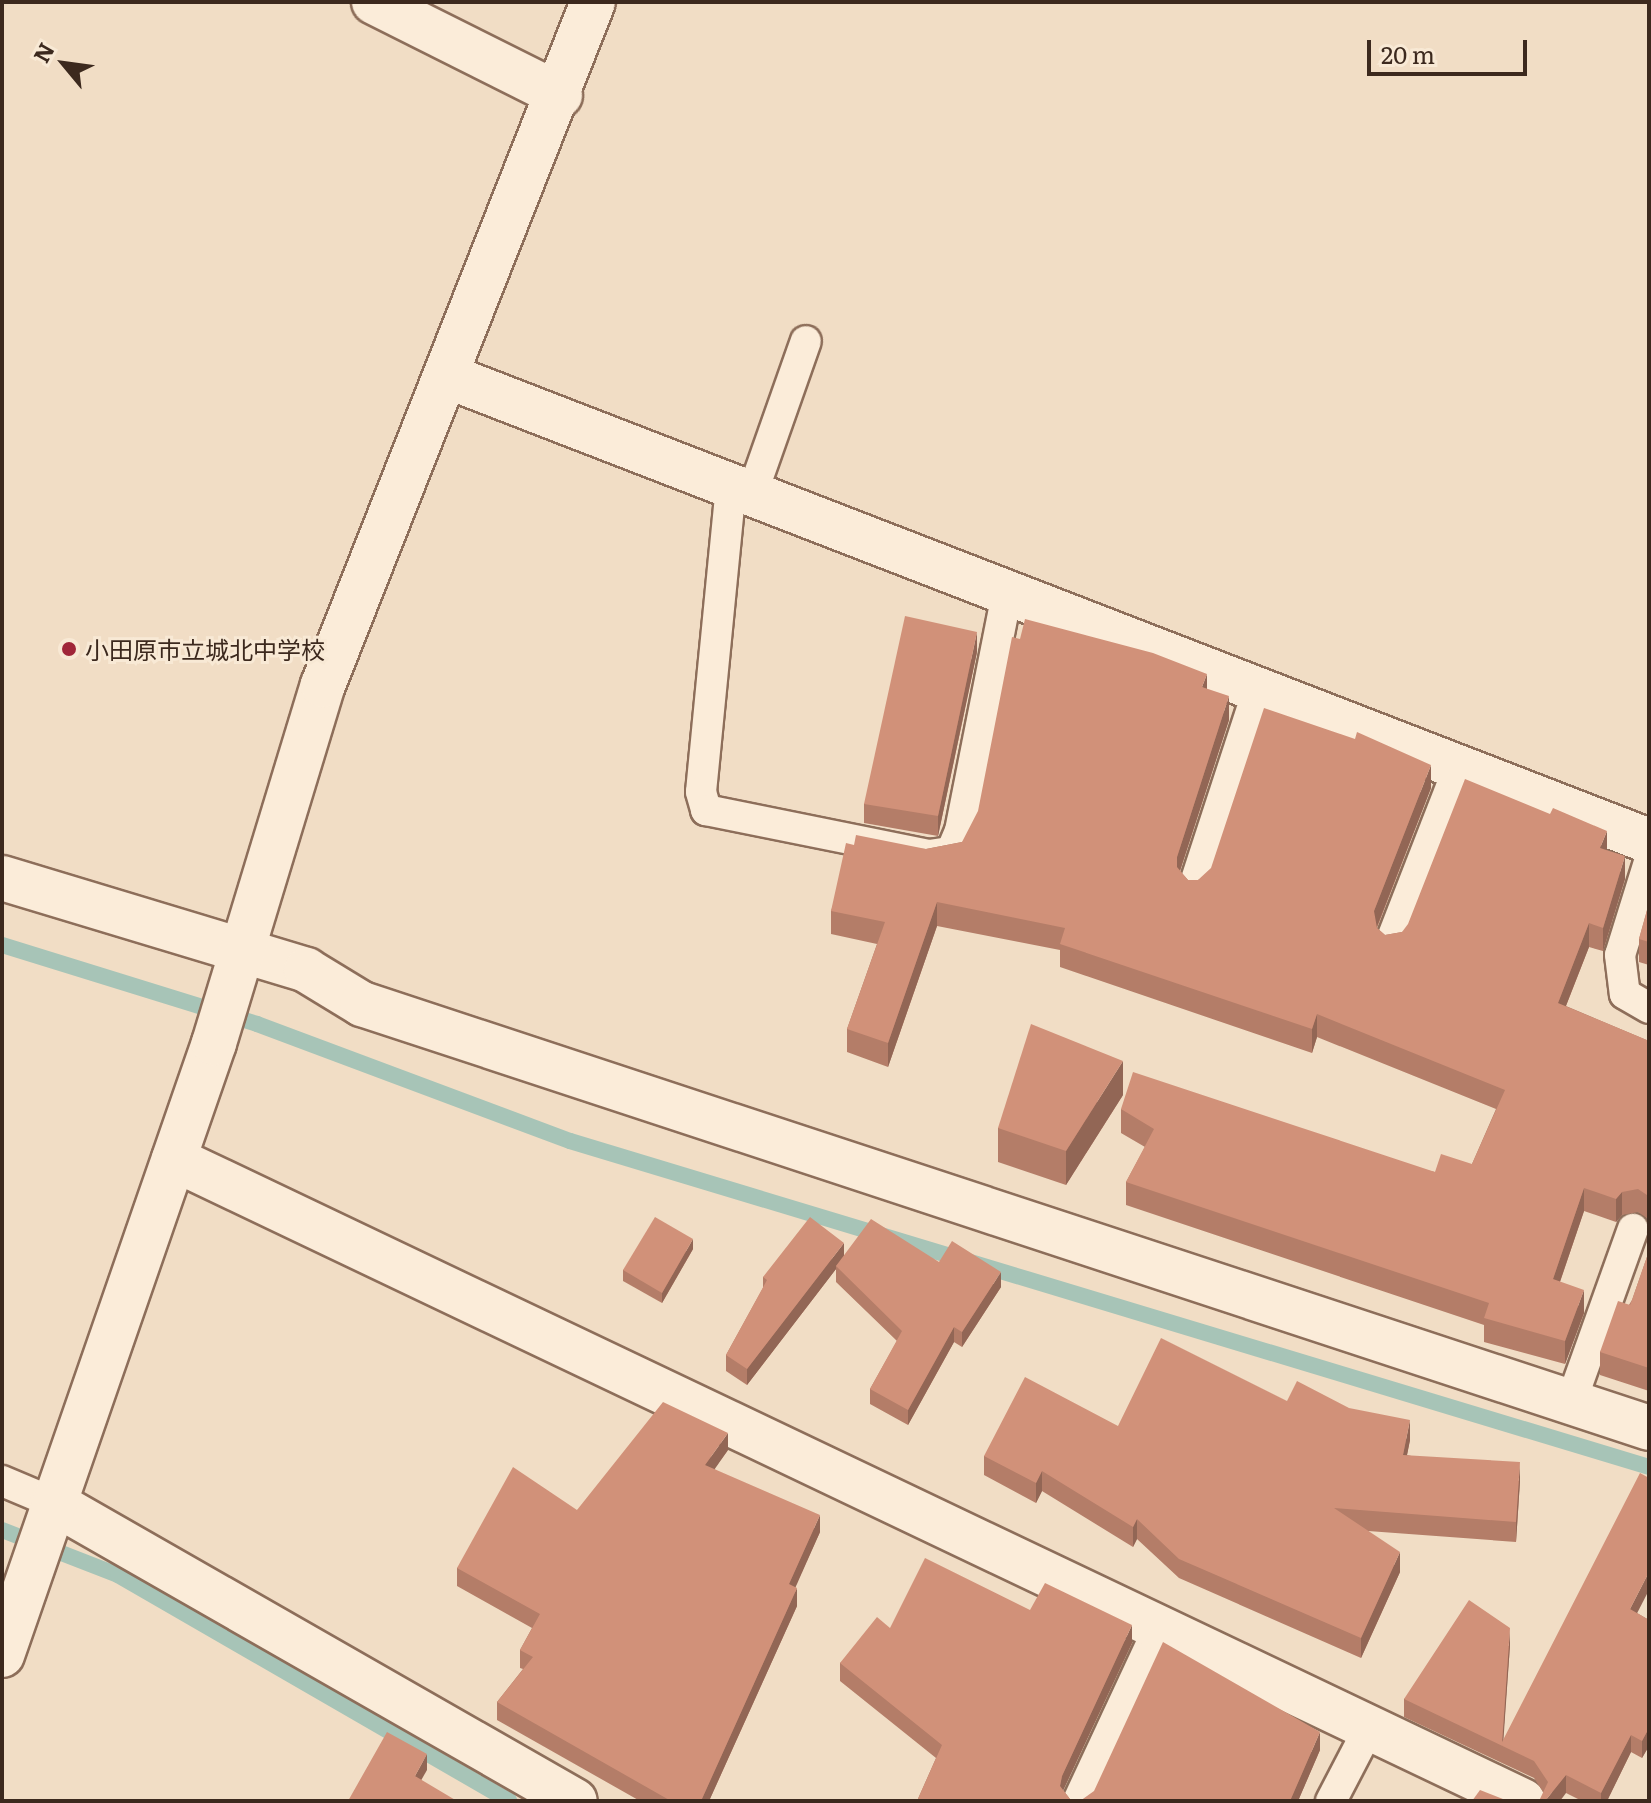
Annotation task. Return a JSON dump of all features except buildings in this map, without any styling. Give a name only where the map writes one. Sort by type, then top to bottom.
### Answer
[{"type":"street","points":[[374,2],[560,95]]},
{"type":"street","points":[[2,1655],[52,1502],[214,1043],[323,685],[560,95],[593,2]]},
{"type":"street","points":[[447,376],[1649,841]]},
{"type":"street","points":[[2,878],[240,953],[306,970],[362,1004],[1649,1428]]},
{"type":"street","points":[[174,1159],[1523,1801]]},
{"type":"street","points":[[52,1502],[575,1801]]},
{"type":"lane","points":[[806,341],[741,490],[701,792],[706,810],[929,855],[951,852],[960,831],[1007,593]]},
{"type":"lane","points":[[1194,886],[1258,690]]},
{"type":"lane","points":[[1391,941],[1459,767]]},
{"type":"lane","points":[[1649,862],[1620,955],[1625,994],[1649,1008]]},
{"type":"lane","points":[[1571,1402],[1633,1229]]},
{"type":"lane","points":[[2,1481],[52,1502]]},
{"type":"lane","points":[[1078,1801],[1159,1627]]},
{"type":"lane","points":[[1331,1801],[1369,1728]]},
{"type":"waterway","points":[[2,945],[257,1024],[570,1141],[1649,1467]]},
{"type":"waterway","points":[[2,1530],[118,1575],[509,1801]]},
{"type":"place","name":"小田原市立城北中学校","points":[[69,649]]}]
